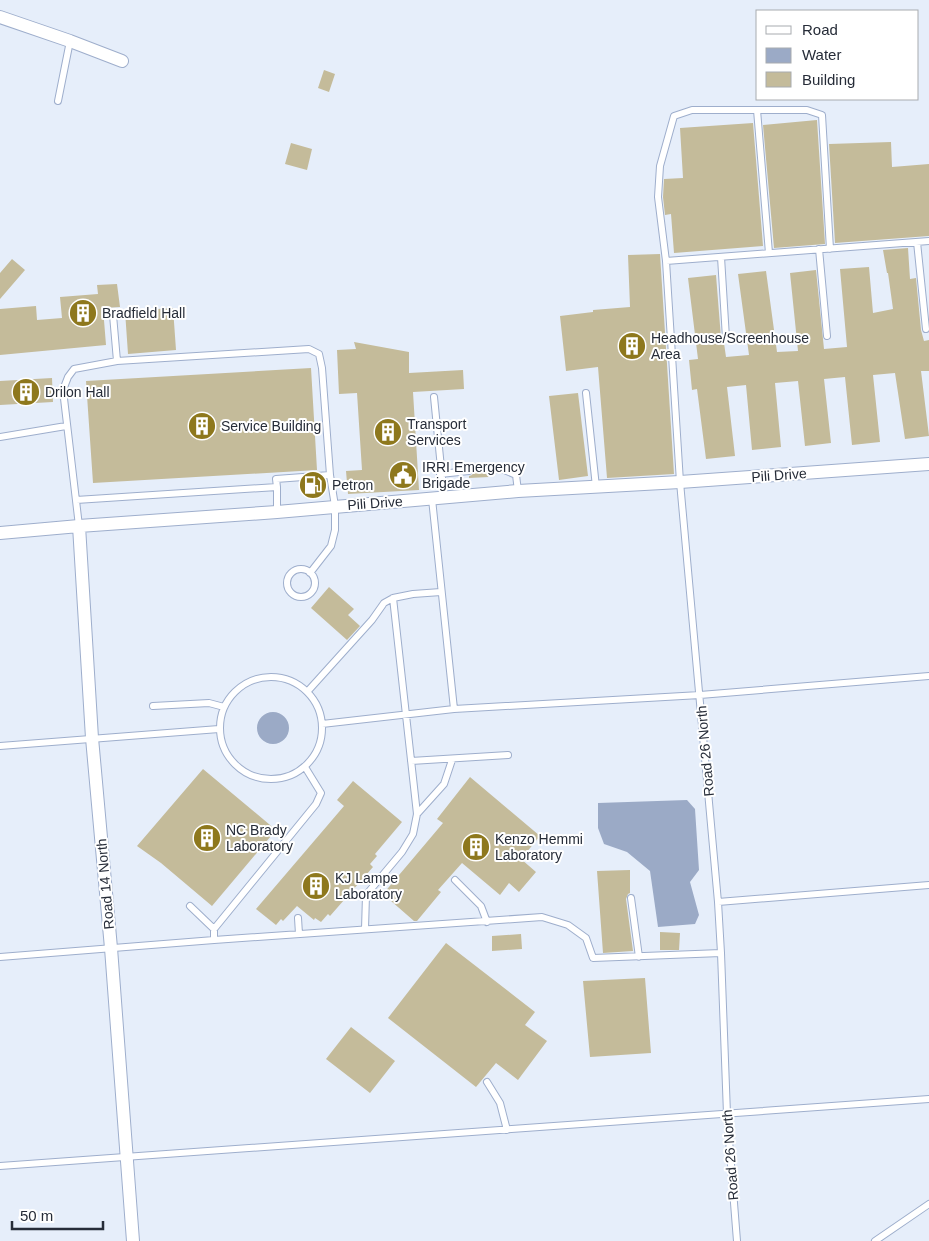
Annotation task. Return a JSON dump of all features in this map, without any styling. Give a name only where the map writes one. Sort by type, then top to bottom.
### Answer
[{"type":"street","points":[[0,17],[70,40],[122,61]]},
{"type":"street","name":"Pili Drive","points":[[0,533],[518,491],[680,482],[929,464]]},
{"type":"street","name":"Road 14 North","points":[[79,526],[92,738],[111,948],[133,1241]]},
{"type":"lane","points":[[58,101],[70,40]]},
{"type":"lane","name":"Road 26 North","points":[[737,1241],[727,1114],[718,902],[680,482],[666,261],[658,197],[660,166],[674,116],[692,110],[757,110]]},
{"type":"lane","points":[[769,253],[757,110],[807,110],[822,115],[830,248]]},
{"type":"lane","points":[[666,261],[929,241]]},
{"type":"lane","points":[[917,242],[926,329]]},
{"type":"lane","points":[[818,249],[827,336]]},
{"type":"lane","points":[[721,257],[726,338]]},
{"type":"lane","points":[[113,315],[117,361]]},
{"type":"lane","points":[[79,526],[63,390],[68,377],[74,369],[117,361],[309,349],[319,354],[322,368],[330,475],[335,506],[335,530],[331,546],[310,573]]},
{"type":"lane","points":[[586,393],[596,487]]},
{"type":"lane","points":[[434,397],[440,474],[438,498],[441,592],[454,709]]},
{"type":"lane","points":[[0,437],[66,426]]},
{"type":"lane","points":[[488,470],[502,469],[516,475],[518,491]]},
{"type":"lane","points":[[440,474],[469,471]]},
{"type":"lane","points":[[277,512],[276,479],[330,475]]},
{"type":"lane","points":[[76,500],[277,487]]},
{"type":"lane","points":[[298,569],[303,569],[310,573],[315,581],[310,594],[301,597],[292,594],[287,582],[291,574],[298,569]]},
{"type":"lane","points":[[307,692],[372,620],[384,603],[393,598],[413,594],[441,592]]},
{"type":"lane","points":[[364,929],[366,895],[402,852],[413,834],[417,814],[393,598]]},
{"type":"lane","points":[[322,724],[454,709],[700,695],[929,676]]},
{"type":"lane","points":[[262,678],[278,678],[294,682],[307,692],[317,707],[322,724],[321,740],[316,755],[305,767],[291,776],[275,780],[258,778],[243,772],[231,760],[222,746],[220,718],[224,707],[233,693],[246,683],[262,678]]},
{"type":"lane","points":[[153,706],[209,703],[224,707]]},
{"type":"lane","points":[[0,746],[220,729]]},
{"type":"lane","points":[[411,761],[452,760],[508,755]]},
{"type":"lane","points":[[417,814],[444,784],[452,760]]},
{"type":"lane","points":[[214,940],[214,929],[316,804],[321,793],[305,767]]},
{"type":"lane","points":[[456,880],[481,906],[487,922]]},
{"type":"lane","points":[[718,902],[929,885]]},
{"type":"lane","points":[[631,898],[638,957]]},
{"type":"lane","points":[[190,906],[214,929]]},
{"type":"lane","points":[[0,957],[542,917],[568,925],[586,938],[593,958],[721,953]]},
{"type":"lane","points":[[298,918],[299,934]]},
{"type":"lane","points":[[487,1082],[500,1103],[507,1130]]},
{"type":"lane","points":[[0,1166],[929,1099]]},
{"type":"lane","points":[[875,1241],[929,1204]]},
{"type":"water","points":[[273,712],[279,713],[284,717],[288,722],[288,734],[284,739],[279,743],[273,744],[267,743],[262,739],[258,734],[257,728],[258,722],[262,717],[267,713]]},
{"type":"water","points":[[687,800],[695,809],[699,870],[690,882],[699,915],[695,924],[658,927],[650,871],[627,852],[604,844],[598,828],[598,803]]},
{"type":"building","points":[[324,70],[335,74],[329,92],[318,88]]},
{"type":"building","points":[[817,120],[825,244],[774,248],[763,125]]},
{"type":"building","points":[[753,123],[763,246],[674,253],[671,214],[665,215],[663,197],[664,179],[683,178],[680,128]]},
{"type":"building","points":[[891,142],[892,167],[929,164],[929,236],[835,243],[829,144]]},
{"type":"building","points":[[291,143],[312,149],[307,170],[285,164]]},
{"type":"building","points":[[908,248],[910,279],[916,278],[921,330],[924,341],[929,340],[929,371],[921,371],[929,436],[905,439],[895,373],[873,375],[880,442],[852,445],[845,377],[824,379],[831,443],[805,446],[798,381],[775,383],[781,447],[752,450],[746,385],[727,387],[735,456],[706,459],[697,389],[692,390],[689,360],[698,359],[688,278],[716,275],[721,338],[724,343],[726,357],[749,355],[738,274],[766,271],[777,352],[798,351],[790,273],[816,270],[824,349],[847,347],[840,269],[869,267],[873,313],[893,309],[883,250]]},
{"type":"building","name":"Headhouse/Screenhouse Area","points":[[660,254],[674,474],[607,478],[598,367],[566,371],[560,316],[593,312],[593,310],[630,307],[628,255]]},
{"type":"building","points":[[12,259],[25,270],[0,299],[0,273]]},
{"type":"building","points":[[117,284],[120,307],[103,308],[106,345],[0,355],[0,309],[36,306],[37,320],[62,318],[60,297],[98,294],[97,285]]},
{"type":"building","points":[[173,308],[176,350],[128,354],[125,311]]},
{"type":"building","name":"Transport Services","points":[[354,342],[409,352],[409,373],[463,370],[464,389],[413,392],[419,490],[348,494],[346,471],[362,470],[357,393],[339,394],[337,350],[356,349]]},
{"type":"building","name":"Service Building","points":[[311,368],[317,470],[93,483],[86,381]]},
{"type":"building","name":"Drilon Hall","points":[[52,378],[53,402],[0,405],[0,381]]},
{"type":"building","points":[[578,393],[588,476],[559,480],[549,396]]},
{"type":"building","points":[[488,463],[483,470],[489,477],[469,478],[474,471],[468,464]]},
{"type":"building","points":[[329,587],[354,609],[348,615],[360,626],[347,640],[311,608]]},
{"type":"building","name":"NC Brady Laboratory","points":[[203,769],[276,830],[212,906],[161,863],[137,846]]},
{"type":"building","name":"Kenzo Hemmi Laboratory","points":[[470,777],[540,836],[521,859],[536,872],[519,892],[509,883],[500,895],[462,863],[438,890],[441,892],[417,921],[414,921],[383,894],[443,823],[437,819]]},
{"type":"building","name":"KJ Lampe Laboratory","points":[[353,781],[402,822],[375,854],[377,856],[370,864],[373,867],[330,916],[328,914],[321,922],[315,918],[314,920],[297,906],[283,921],[281,919],[276,925],[256,909],[344,806],[337,800]]},
{"type":"building","points":[[630,870],[630,893],[626,899],[633,951],[603,953],[597,871]]},
{"type":"building","points":[[660,932],[680,933],[679,950],[660,950]]},
{"type":"building","points":[[521,934],[522,949],[492,951],[492,936]]},
{"type":"building","points":[[446,943],[535,1012],[525,1025],[547,1041],[518,1080],[496,1063],[476,1087],[388,1018]]},
{"type":"building","points":[[645,978],[651,1053],[590,1057],[583,981]]},
{"type":"building","points":[[351,1027],[395,1061],[370,1093],[326,1059]]},
{"type":"place","name":"Bradfield Hall","points":[[83,313]]},
{"type":"place","name":"Headhouse/Screenhouse Area","points":[[632,346]]},
{"type":"place","name":"Drilon Hall","points":[[26,392]]},
{"type":"place","name":"Service Building","points":[[202,426]]},
{"type":"place","name":"Transport Services","points":[[388,432]]},
{"type":"place","name":"IRRI Emergency Brigade","points":[[403,475]]},
{"type":"place","name":"Petron","points":[[313,485]]},
{"type":"place","name":"NC Brady Laboratory","points":[[207,838]]},
{"type":"place","name":"Kenzo Hemmi Laboratory","points":[[476,847]]},
{"type":"place","name":"KJ Lampe Laboratory","points":[[316,886]]}]
